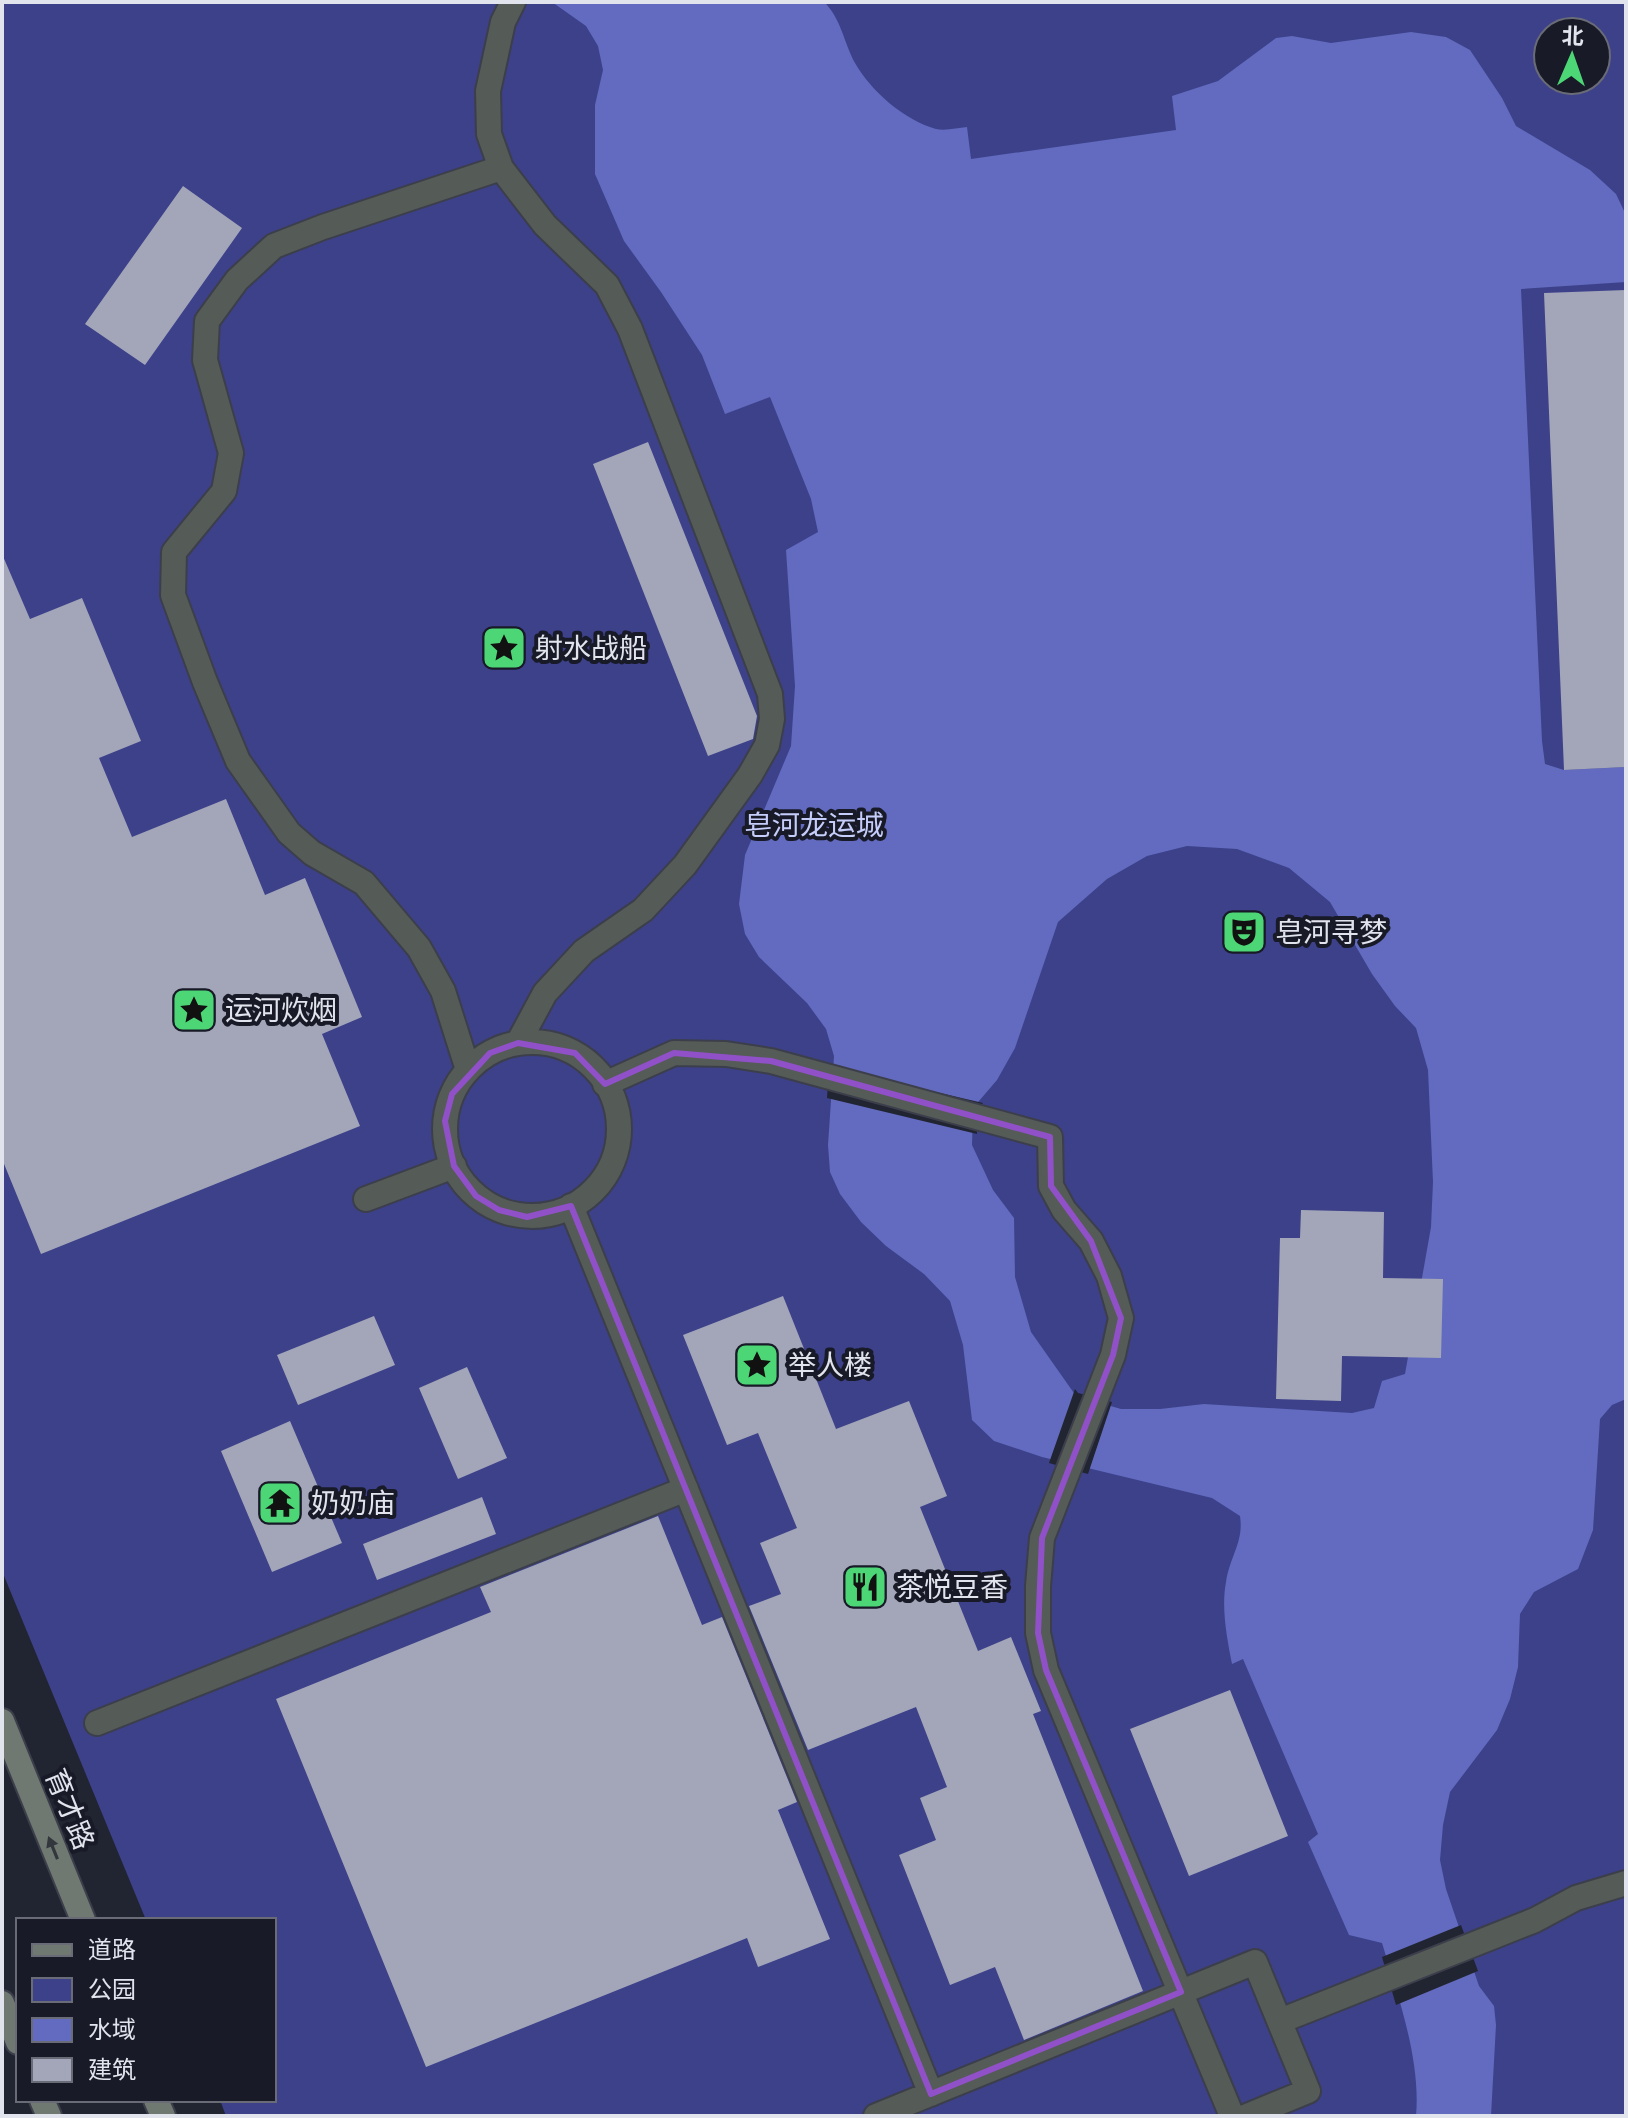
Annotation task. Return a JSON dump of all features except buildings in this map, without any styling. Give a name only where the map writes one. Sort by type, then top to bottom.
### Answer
[{"type":"street","points":[[513,2],[503,22],[488,91],[489,134],[501,168],[545,225],[607,285],[630,329],[770,694],[772,719],[767,745],[750,775],[685,865],[643,910],[584,951],[545,993],[518,1043]]},
{"type":"street","points":[[468,1070],[443,991],[419,948],[364,883],[312,853],[289,833],[238,761],[173,595],[174,552],[224,491],[231,453],[205,360],[207,321],[237,280],[274,246],[501,168]]},
{"type":"street","points":[[518,1043],[547,1043],[575,1053],[598,1072],[614,1096],[620,1125],[616,1154],[604,1180],[583,1201],[556,1214],[527,1217],[499,1210],[476,1196],[457,1174],[447,1148],[445,1121],[452,1094],[468,1070],[490,1053],[518,1043]]},
{"type":"street","points":[[605,1084],[674,1053],[726,1054],[771,1061],[1050,1137],[1051,1186],[1064,1210],[1091,1241],[1109,1276],[1121,1318],[1113,1355],[1042,1538],[1038,1633],[1046,1670],[1232,2116]]},
{"type":"street","points":[[366,1199],[454,1166]]},
{"type":"street","points":[[571,1206],[931,2094]]},
{"type":"street","points":[[97,1723],[686,1489]]},
{"type":"street","name":"育才路","points":[[2,1721],[82,1918]]},
{"type":"street","points":[[1280,2021],[1535,1920],[1576,1898],[1626,1883]]},
{"type":"street","points":[[876,2116],[1255,1962],[1308,2091],[1247,2116]]},
{"type":"street","points":[[2,2003],[16,2037]]},
{"type":"highlighted area","points":[[518,1043],[575,1053],[605,1084],[674,1053],[771,1061],[1050,1137],[1051,1186],[1091,1241],[1121,1318],[1113,1355],[1042,1538],[1038,1633],[1046,1670],[1181,1992],[931,2094],[571,1206],[527,1217],[499,1210],[476,1196],[454,1166],[445,1121],[452,1094],[490,1053]]},
{"type":"green space","name":"皂河龙运城","points":[[2,2],[1626,2],[1626,2116],[226,2116],[221,2102],[276,2102],[276,1918],[145,1918],[2,1571]]},
{"type":"water","points":[[552,2],[824,2],[838,23],[855,63],[879,94],[924,125],[940,130],[967,127],[971,159],[1176,130],[1172,96],[1218,81],[1276,38],[1292,36],[1331,43],[1411,32],[1446,37],[1470,50],[1502,98],[1516,126],[1590,170],[1616,194],[1626,215],[1626,282],[1521,289],[1545,764],[1564,770],[1626,767],[1626,1399],[1612,1405],[1600,1419],[1593,1530],[1578,1569],[1534,1592],[1520,1614],[1518,1667],[1510,1699],[1497,1730],[1450,1792],[1443,1825],[1440,1860],[1446,1889],[1479,1986],[1494,2006],[1496,2025],[1491,2116],[1416,2116],[1412,2051],[1382,1943],[1349,1935],[1308,1842],[1318,1834],[1243,1659],[1232,1664],[1224,1602],[1228,1573],[1240,1534],[1240,1516],[1212,1498],[1042,1457],[994,1441],[972,1420],[963,1345],[950,1301],[924,1274],[886,1246],[861,1222],[840,1194],[830,1172],[828,1145],[834,1056],[826,1029],[807,1003],[759,957],[745,934],[739,904],[745,855],[791,746],[795,686],[786,550],[818,532],[811,499],[770,397],[725,414],[702,355],[624,241],[595,174],[595,105],[603,70],[598,46],[586,26]],"holes":[[[1187,846],[1237,849],[1289,868],[1330,902],[1372,974],[1416,1028],[1428,1070],[1433,1182],[1431,1227],[1405,1374],[1382,1381],[1374,1408],[1352,1413],[1204,1404],[1121,1409],[1076,1396],[1031,1332],[1015,1277],[1014,1218],[993,1190],[972,1145],[973,1108],[997,1080],[1015,1048],[1058,922],[1107,879],[1147,856]]]},
{"type":"pier","points":[[829,1067],[983,1103],[977,1110],[977,1134],[827,1098]]},
{"type":"pier","points":[[1075,1389],[1078,1393],[1112,1402],[1088,1474],[1049,1463]]},
{"type":"pier","points":[[1461,1925],[1478,1971],[1396,2005],[1382,1957]]},
{"type":"place","name":"射水战船","points":[[504,648]]},
{"type":"place","name":"皂河寻梦","points":[[1244,932]]},
{"type":"place","name":"运河炊烟","points":[[194,1010]]},
{"type":"place","name":"举人楼","points":[[757,1365]]},
{"type":"place","name":"奶奶庙","points":[[280,1503]]},
{"type":"place","name":"茶悦豆香","points":[[865,1587]]}]
